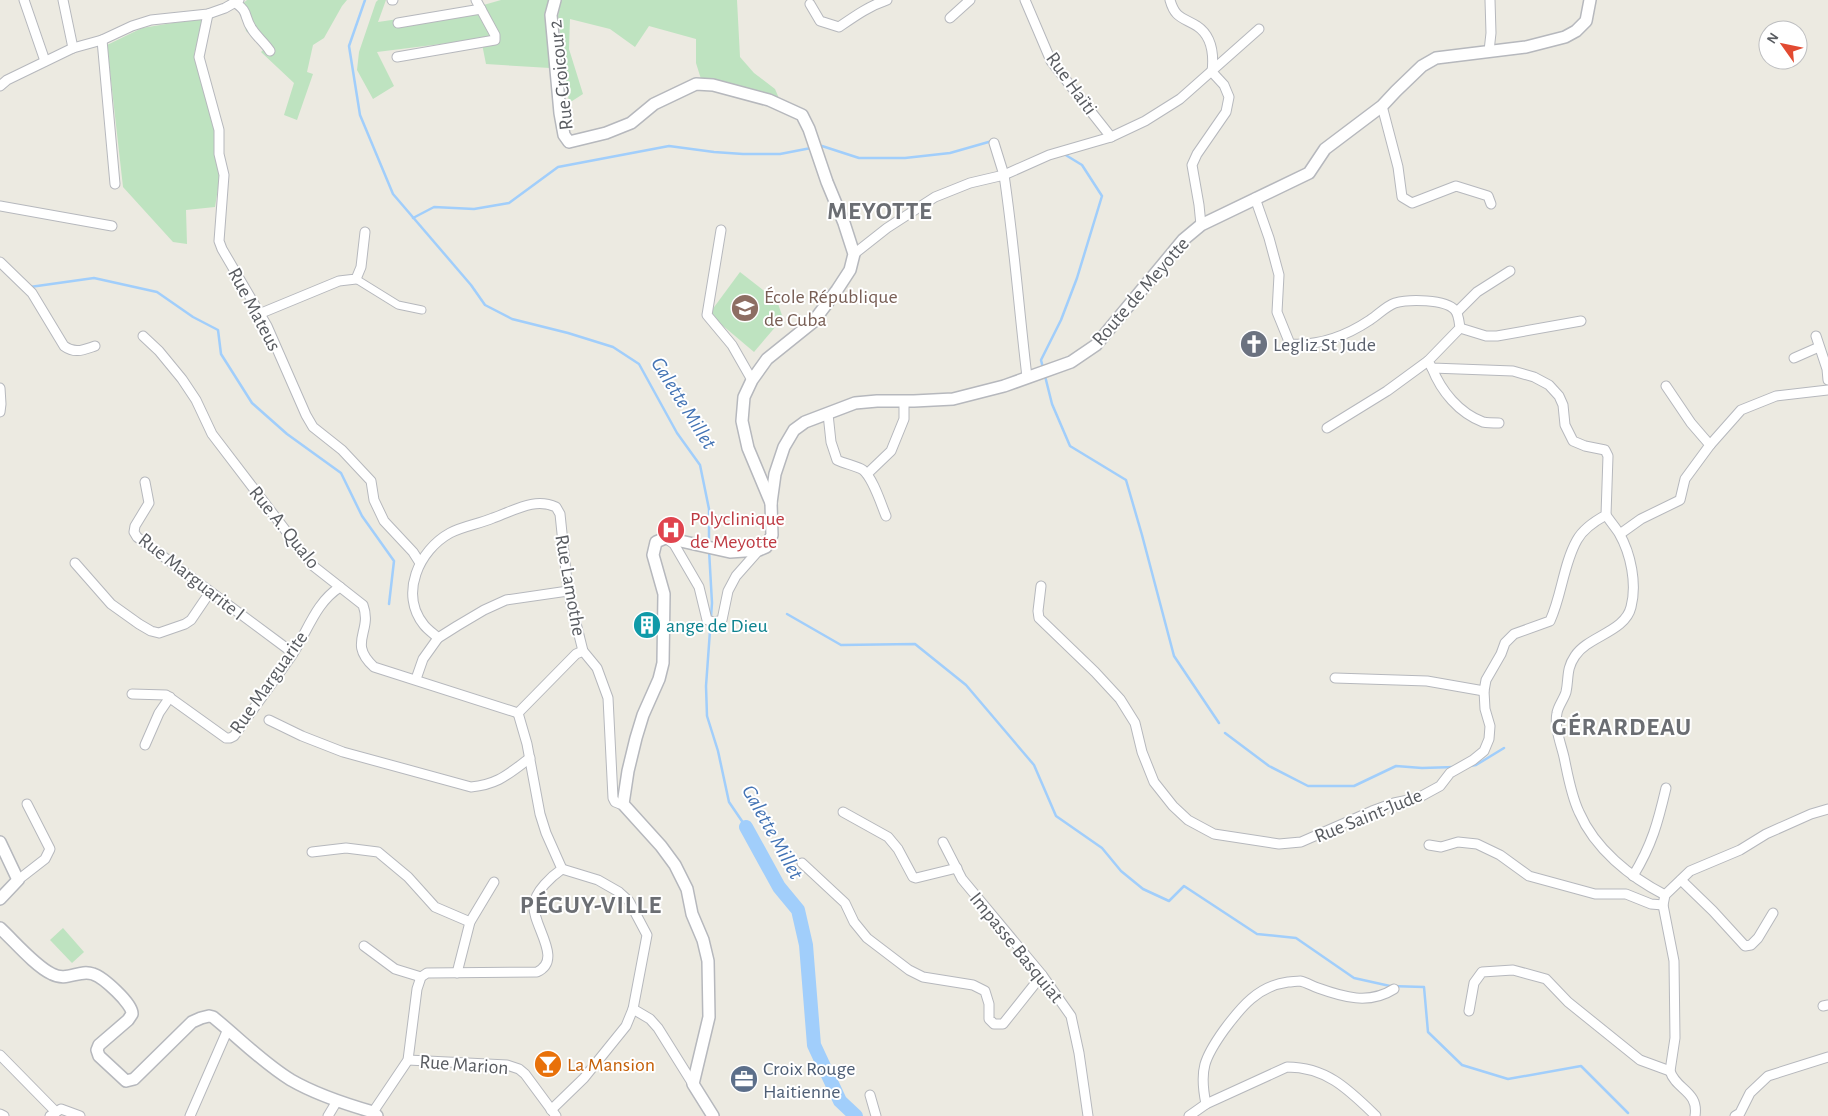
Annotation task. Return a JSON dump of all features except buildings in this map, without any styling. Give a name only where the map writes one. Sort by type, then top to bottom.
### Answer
[{"type":"street","points":[[24,0],[45,61]]},
{"type":"street","points":[[63,0],[73,48]]},
{"type":"street","points":[[397,57],[493,41],[496,38],[495,34],[476,0]]},
{"type":"street","name":"Rue Croicour 2","points":[[556,0],[551,15],[564,136],[569,142],[606,133],[631,123],[654,104],[696,84],[713,85],[769,100],[802,115],[809,129],[854,254]]},
{"type":"street","points":[[810,4],[820,21],[839,27],[862,11],[887,0]]},
{"type":"street","points":[[950,18],[970,0]]},
{"type":"street","name":"Rue Haïti","points":[[1025,0],[1051,60],[1111,137]]},
{"type":"street","points":[[1170,0],[1173,11],[1198,27],[1210,42],[1213,62],[1212,72],[1224,85],[1229,97],[1226,112],[1197,154],[1192,166],[1201,225]]},
{"type":"street","points":[[1489,51],[1491,33],[1490,0]]},
{"type":"street","name":"Route de Meyotte","points":[[772,503],[776,474],[784,447],[794,430],[805,422],[855,403],[953,398],[1004,386],[1072,362],[1096,345],[1183,240],[1201,225],[1309,173],[1325,149],[1382,106],[1422,66],[1436,58],[1526,47],[1565,37],[1576,31],[1586,20],[1590,0]]},
{"type":"street","points":[[0,86],[7,80],[73,48],[102,40],[132,26],[151,20],[208,14],[237,1],[243,8],[252,29],[270,51]]},
{"type":"street","points":[[398,23],[481,9]]},
{"type":"street","name":"Rue Mateus","points":[[208,14],[199,57],[219,130],[219,154],[224,175],[220,241],[222,249],[267,326],[309,421],[313,427],[354,462],[371,481],[374,500],[384,522],[413,552],[420,563]]},
{"type":"street","points":[[624,804],[628,771],[636,738],[659,680],[663,664],[664,594],[653,551],[656,542],[667,538],[730,552],[766,548],[772,535],[772,503],[748,448],[742,421],[744,397],[752,380],[767,358],[813,322],[850,270],[854,254],[887,228],[935,197],[970,183],[1004,176],[1048,155],[1111,137],[1145,121],[1170,107],[1212,72],[1258,29]]},
{"type":"street","points":[[102,40],[116,184]]},
{"type":"street","points":[[1382,106],[1398,167],[1402,197],[1412,203],[1456,186],[1488,196],[1491,204]]},
{"type":"street","points":[[994,143],[1004,176],[1014,241],[1017,295],[1027,377]]},
{"type":"street","points":[[1255,198],[1279,275],[1276,312],[1290,344],[1306,346],[1327,341],[1352,331],[1394,303],[1412,300],[1447,304],[1456,312],[1460,328]]},
{"type":"street","points":[[0,206],[112,226]]},
{"type":"street","points":[[721,230],[707,315],[732,345],[752,380]]},
{"type":"street","points":[[356,279],[361,267],[365,232]]},
{"type":"street","points":[[0,262],[32,293],[64,346],[70,350],[79,351],[95,346]]},
{"type":"street","points":[[1456,312],[1477,292],[1510,270]]},
{"type":"street","points":[[259,314],[339,281],[356,279],[398,305],[422,310]]},
{"type":"street","points":[[1460,328],[1481,335],[1497,336],[1580,321]]},
{"type":"street","points":[[1327,428],[1430,364],[1460,328]]},
{"type":"street","name":"Rue A. Qualo","points":[[143,336],[159,351],[182,379],[196,400],[212,434],[312,565],[363,605],[366,613],[361,645],[366,659],[374,667],[518,713]]},
{"type":"street","points":[[1816,336],[1827,369],[1828,380]]},
{"type":"street","points":[[1794,358],[1819,347]]},
{"type":"street","points":[[1430,364],[1438,382],[1458,408],[1484,422],[1499,423]]},
{"type":"street","points":[[1430,364],[1513,371],[1534,377],[1549,385],[1559,396],[1563,406],[1565,425],[1573,441],[1585,446],[1605,450],[1608,456],[1606,515],[1620,534],[1630,561],[1632,575],[1631,609],[1624,620],[1576,654],[1569,666],[1566,691],[1557,711],[1556,724],[1569,781],[1578,811],[1587,829],[1604,849],[1633,876],[1664,895]]},
{"type":"street","points":[[1666,386],[1691,423],[1710,445]]},
{"type":"street","points":[[0,388],[0,412]]},
{"type":"street","points":[[1620,534],[1641,519],[1680,500],[1685,479],[1710,445],[1741,410],[1776,396],[1828,390]]},
{"type":"street","points":[[868,474],[891,451],[904,419],[904,401]]},
{"type":"street","points":[[828,414],[831,442],[837,460],[861,469],[868,474],[886,516]]},
{"type":"street","name":"Rue Marguarite I","points":[[145,482],[149,503],[135,526],[134,532],[137,537],[293,653]]},
{"type":"street","name":"Rue Lamothe","points":[[420,563],[435,543],[460,528],[481,523],[530,504],[550,504],[556,507],[560,514],[568,591],[583,650],[597,668],[608,698],[613,798],[615,802],[624,804],[661,846],[674,866],[687,890],[692,914],[703,940],[708,961],[709,1017],[693,1084]]},
{"type":"street","name":"Rue Saint-Jude","points":[[1041,586],[1039,618],[1120,699],[1135,723],[1142,752],[1154,782],[1188,820],[1214,834],[1279,844],[1301,842],[1372,811],[1394,803],[1418,798],[1440,786],[1450,773],[1473,760],[1484,751],[1489,739],[1490,726],[1485,709],[1484,691],[1486,680],[1501,654],[1505,642],[1514,634],[1550,620],[1556,608],[1567,567],[1577,540],[1593,522],[1606,515]]},
{"type":"street","points":[[667,538],[674,544],[699,587],[707,620],[714,622],[722,620],[728,590],[736,576],[759,550]]},
{"type":"street","points":[[76,563],[112,604],[139,624],[159,633],[191,620],[210,592]]},
{"type":"street","points":[[420,563],[413,585],[414,607],[424,625],[438,638]]},
{"type":"street","name":"Rue Marguarite","points":[[132,694],[161,694],[170,698],[226,738],[234,736],[293,653],[320,603],[340,587]]},
{"type":"street","points":[[416,680],[423,659],[438,638],[484,610],[506,600],[568,591]]},
{"type":"street","points":[[553,1113],[619,1037],[626,1026],[633,1008],[647,935],[629,901],[619,892],[598,880],[562,868],[546,833],[540,814],[530,758],[518,713],[576,654],[583,650]]},
{"type":"street","points":[[1335,678],[1427,681],[1484,691]]},
{"type":"street","points":[[145,746],[159,713],[170,698]]},
{"type":"street","points":[[269,720],[302,736],[343,752],[471,787],[486,786],[498,781],[530,758]]},
{"type":"street","points":[[1633,876],[1644,857],[1658,824],[1666,788]]},
{"type":"street","points":[[0,899],[18,880],[45,858],[50,849],[28,804]]},
{"type":"street","points":[[1695,1116],[1696,1105],[1692,1096],[1671,1076],[1670,1070],[1675,1038],[1674,961],[1663,905],[1664,895],[1690,871],[1740,850],[1766,834],[1811,814],[1828,809]]},
{"type":"street","points":[[842,812],[888,837],[898,849],[913,877],[916,878],[957,868]]},
{"type":"street","points":[[0,842],[18,880]]},
{"type":"street","name":"Impasse Basquiat","points":[[943,842],[962,879],[1042,975],[1071,1016],[1079,1053],[1088,1116]]},
{"type":"street","points":[[1429,845],[1441,847],[1458,842],[1478,844],[1500,855],[1529,876],[1595,894],[1626,894],[1650,904],[1663,905]]},
{"type":"street","points":[[312,852],[346,848],[378,852],[408,877],[435,907],[470,922]]},
{"type":"street","points":[[802,863],[845,903],[854,922],[867,938],[909,970],[923,977],[973,985],[985,991],[989,1004],[989,1019],[994,1024],[1003,1024],[1042,975]]},
{"type":"street","points":[[0,928],[52,975],[69,977],[82,973],[92,974],[107,983],[131,1006],[133,1010],[128,1020],[99,1045],[97,1050],[99,1056],[126,1081],[134,1079],[192,1022],[208,1016],[213,1017],[291,1080],[336,1102],[375,1114],[408,1060],[420,977],[427,973],[536,972],[543,969],[546,964],[548,948],[536,920],[534,904],[536,895],[562,868]]},
{"type":"street","points":[[1680,880],[1713,911],[1745,946],[1752,945],[1773,914]]},
{"type":"street","points":[[458,974],[470,922],[494,882]]},
{"type":"street","points":[[364,946],[395,969],[420,977]]},
{"type":"street","points":[[1469,1011],[1474,983],[1482,972],[1512,970],[1546,979],[1568,1002],[1640,1060],[1670,1070]]},
{"type":"street","points":[[1206,1104],[1202,1087],[1204,1062],[1235,1015],[1257,992],[1280,983],[1299,981],[1349,998],[1381,996],[1394,989]]},
{"type":"street","points":[[633,1008],[650,1019],[658,1028],[713,1116]]},
{"type":"street","points":[[190,1116],[228,1029]]},
{"type":"street","points":[[0,1055],[53,1114],[61,1109],[80,1116]]},
{"type":"street","points":[[1735,1116],[1740,1113],[1750,1093],[1768,1076],[1828,1057]]},
{"type":"street","name":"Rue Marion","points":[[408,1060],[507,1065],[519,1069],[525,1074],[553,1113]]},
{"type":"street","points":[[1189,1116],[1206,1104],[1287,1067],[1299,1067],[1321,1073],[1348,1089],[1376,1116]]},
{"type":"street","points":[[870,1095],[876,1116]]},
{"type":"street","points":[[328,1116],[336,1102]]},
{"type":"street","points":[[0,1114],[4,1116]]},
{"type":"green space","points":[[247,0],[347,0],[324,38],[313,45],[307,72],[313,74],[297,120],[284,115],[294,83],[261,52],[266,47],[246,31],[241,5]]},
{"type":"green space","points":[[378,0],[386,0],[378,22],[473,8],[501,0],[549,0],[545,17],[550,68],[486,64],[481,39],[377,52],[394,86],[373,99],[357,70],[359,52]]},
{"type":"green space","points":[[561,0],[737,0],[740,57],[754,73],[775,89],[781,103],[732,84],[701,79],[696,63],[696,39],[649,26],[635,47],[610,29],[570,19],[569,49],[583,94],[569,103],[558,16]]},
{"type":"green space","points":[[203,18],[194,55],[218,140],[220,176],[215,207],[186,210],[187,244],[173,242],[123,187],[107,45],[142,28]]},
{"type":"green space","points":[[740,272],[777,301],[783,318],[754,352],[709,314]]},
{"type":"green space","points":[[63,928],[84,952],[72,963],[50,940]]},
{"type":"waterway","name":"Galette Millet","points":[[365,0],[349,46],[360,115],[393,194],[471,285],[485,305],[512,319],[613,347],[639,364],[677,433],[700,465],[709,509],[709,544]]},
{"type":"waterway","points":[[822,146],[859,158],[905,158],[950,153],[992,141]]},
{"type":"waterway","points":[[413,218],[434,207],[474,209],[509,203],[558,167],[669,146],[743,154],[780,154],[811,148]]},
{"type":"waterway","points":[[1043,368],[1041,360],[1061,320],[1077,278],[1102,196],[1082,165],[1064,154]]},
{"type":"waterway","points":[[30,287],[94,278],[157,292],[193,317],[218,330],[221,354],[252,403],[287,434],[341,473],[362,516],[394,561],[389,604]]},
{"type":"waterway","points":[[1045,376],[1052,404],[1070,446],[1126,480],[1174,656],[1219,723]]},
{"type":"waterway","name":"Galette Millet","points":[[709,550],[712,603],[706,686],[707,716],[718,751],[729,802],[746,827]]},
{"type":"waterway","points":[[787,614],[841,645],[915,644],[966,685],[1034,765],[1056,816],[1102,848],[1121,871],[1143,889],[1169,901],[1184,886],[1257,934],[1296,938],[1354,978],[1390,986],[1424,987],[1428,1032],[1462,1065],[1508,1079],[1581,1066],[1628,1113]]},
{"type":"waterway","points":[[1225,733],[1269,766],[1308,786],[1354,786],[1396,766],[1422,768],[1455,767]]},
{"type":"waterway","points":[[1470,766],[1476,765],[1504,748]]},
{"type":"waterway","name":"Galette Millet","points":[[746,827],[779,887],[798,910],[806,945],[814,1045],[840,1101],[856,1116]]},
{"type":"place","name":"École République de Cuba","points":[[745,308]]},
{"type":"place","name":"Legliz St Jude","points":[[1254,344]]},
{"type":"place","name":"Polyclinique de Meyotte","points":[[671,530]]},
{"type":"place","name":"ange de Dieu","points":[[647,625]]},
{"type":"place","name":"La Mansion","points":[[548,1064]]},
{"type":"place","name":"Croix Rouge Haitienne","points":[[744,1079]]},
{"type":"district","name":"MEYOTTE","points":[[880,210]]},
{"type":"district","name":"GÉRARDEAU","points":[[1622,726]]},
{"type":"district","name":"PÉGUY-VILLE","points":[[591,904]]}]
